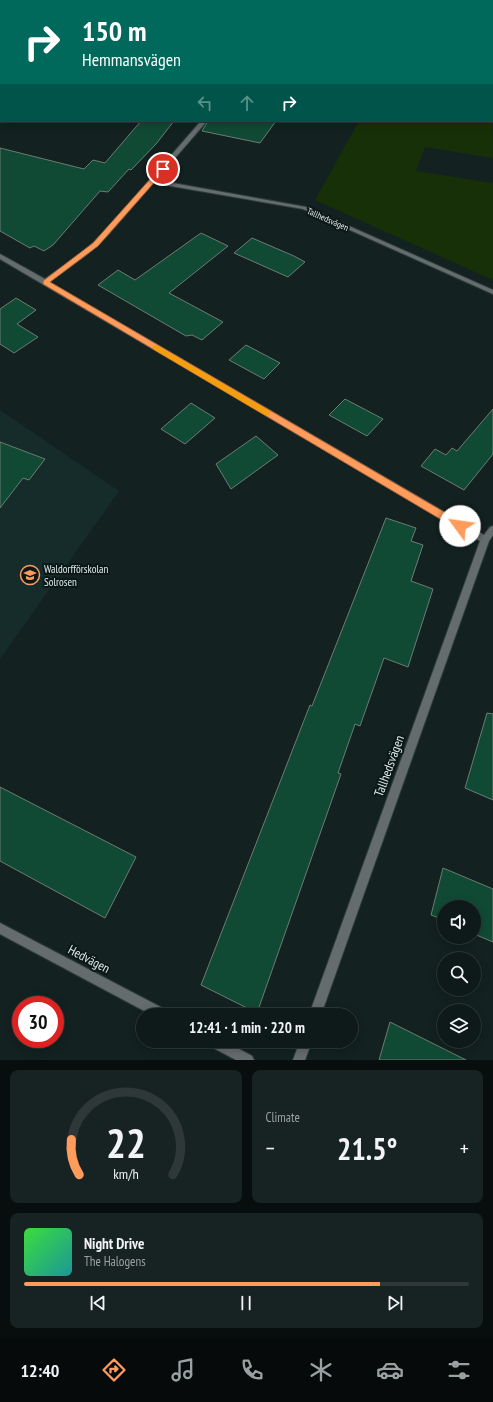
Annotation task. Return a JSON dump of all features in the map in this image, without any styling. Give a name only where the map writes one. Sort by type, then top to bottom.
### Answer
[{"type":"street","points":[[46,282],[95,245],[153,181],[203,122]]},
{"type":"street","name":"Tallhedsvägen","points":[[153,181],[304,208],[493,292]]},
{"type":"street","points":[[0,256],[485,540]]},
{"type":"street","name":"Tallhedsvägen","points":[[318,1008],[485,540],[493,529]]},
{"type":"street","name":"Hedvägen","points":[[0,928],[151,1008]]},
{"type":"street","points":[[225,1048],[248,1060]]},
{"type":"street","points":[[299,1060],[303,1048]]},
{"type":"shaded area","name":"Waldorfförskolan Solrosen","points":[[0,410],[119,491],[0,659]]},
{"type":"green space","points":[[358,122],[493,122],[493,158],[425,147],[416,171],[493,183],[493,280],[315,200]]},
{"type":"building","points":[[140,122],[173,122],[156,144],[131,170],[129,169],[108,192],[100,191],[53,245],[44,251],[34,246],[30,248],[0,231],[0,148],[84,169],[93,160],[105,163]]},
{"type":"building","points":[[207,122],[275,122],[260,143],[202,131]]},
{"type":"building","points":[[201,233],[228,246],[169,293],[223,322],[202,340],[192,335],[186,336],[98,285],[118,270],[135,280]]},
{"type":"building","points":[[252,238],[305,262],[288,277],[234,253]]},
{"type":"building","points":[[16,298],[36,310],[17,324],[38,337],[14,353],[0,344],[0,309]]},
{"type":"building","points":[[246,345],[280,363],[264,379],[229,360]]},
{"type":"building","points":[[345,399],[383,419],[367,436],[329,415]]},
{"type":"building","points":[[191,403],[215,418],[185,444],[161,429]]},
{"type":"building","points":[[493,409],[493,454],[464,490],[421,466],[435,449],[446,455],[452,448],[457,451]]},
{"type":"building","points":[[256,436],[278,455],[231,489],[216,464]]},
{"type":"building","points":[[0,442],[45,459],[29,480],[23,478],[0,508]]},
{"type":"building","points":[[386,518],[416,528],[411,541],[423,545],[411,581],[433,589],[408,667],[384,658],[360,726],[355,724],[338,773],[341,774],[259,1008],[247,1008],[201,985],[310,705],[312,706]]},
{"type":"building","points":[[487,713],[493,714],[493,800],[465,788]]},
{"type":"building","points":[[0,787],[136,857],[105,918],[0,861]]},
{"type":"building","points":[[443,868],[493,889],[493,942],[481,937],[481,900],[437,900],[437,917],[431,915]]},
{"type":"building","points":[[390,1022],[437,1046],[437,1048],[442,1048],[466,1060],[379,1060]]},
{"type":"slow traffic","points":[[156,347],[267,413]]},
{"type":"place","name":"Waldorfförskolan Solrosen","points":[[30,575]]},
{"type":"route","points":[[163,169],[95,245],[46,282],[460,526]]}]
